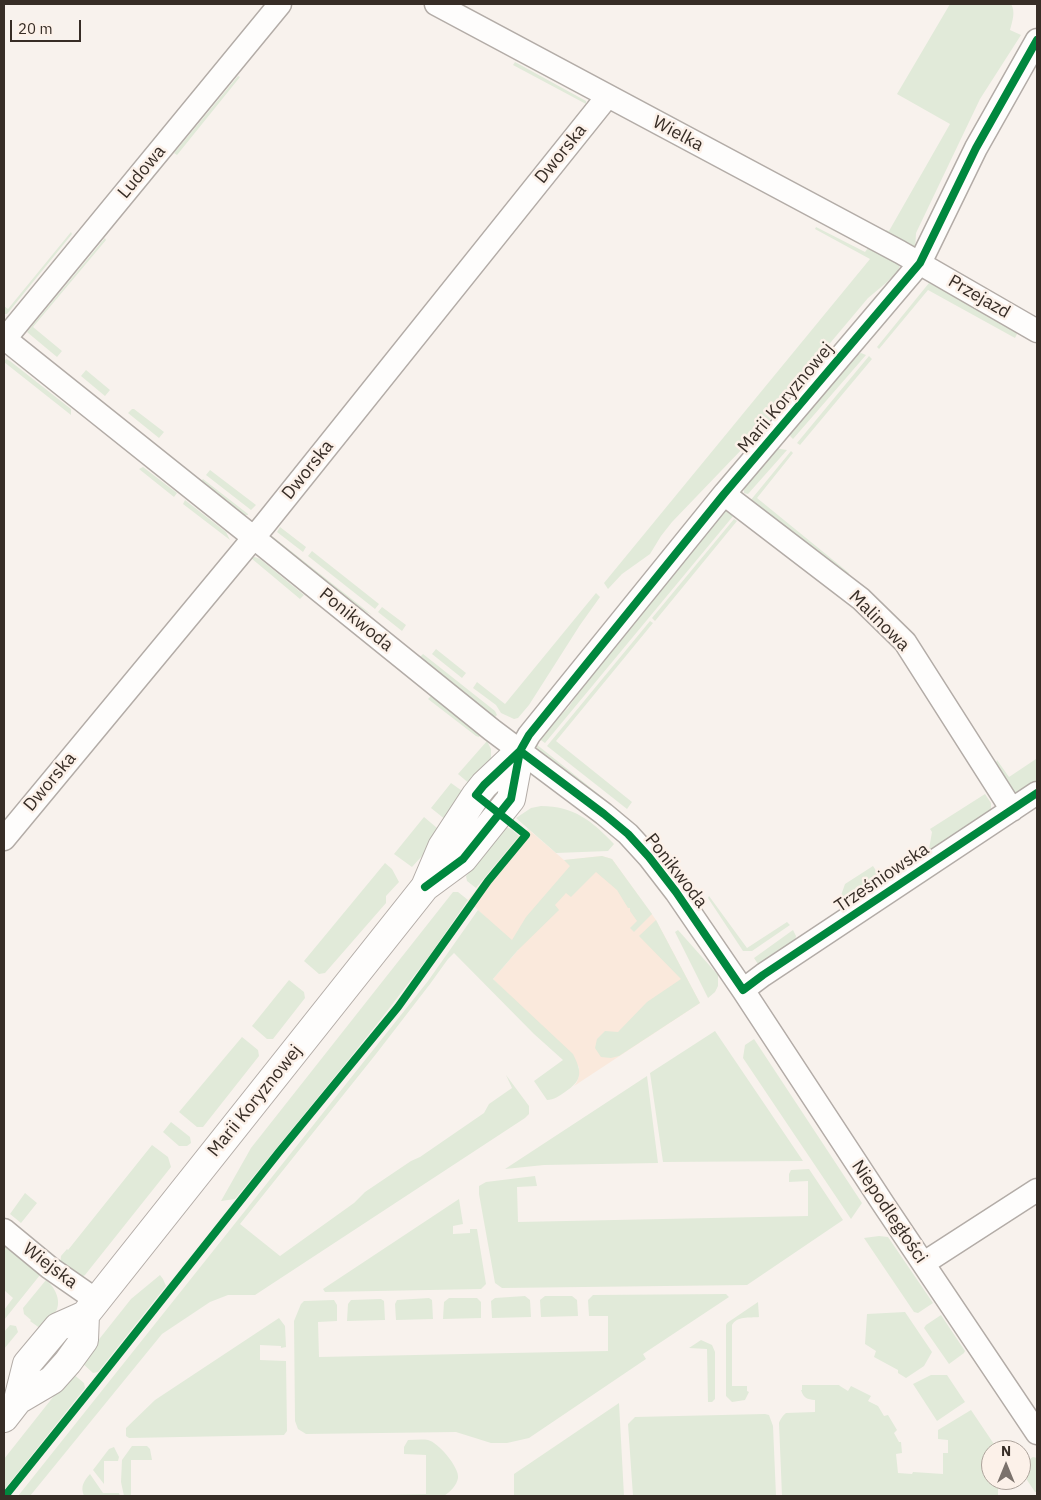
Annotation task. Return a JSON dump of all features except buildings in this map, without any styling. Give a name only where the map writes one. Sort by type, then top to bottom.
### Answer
[{"type":"street","name":"Ludowa","points":[[4,339],[280,4]]},
{"type":"street","name":"Wielka","points":[[436,4],[920,263]]},
{"type":"street","name":"Marii Koryznowej","points":[[11,1409],[28,1364],[58,1327],[90,1308],[425,887],[463,859],[511,799],[520,751],[529,735],[724,494],[920,263],[976,148],[1037,40]]},
{"type":"street","name":"Dworska","points":[[4,839],[253,537],[607,96]]},
{"type":"street","name":"Przejazd","points":[[920,263],[1037,331]]},
{"type":"street","name":"Ponikwoda","points":[[4,339],[492,730],[628,834],[649,857],[676,892],[743,990]]},
{"type":"street","name":"Malinowa","points":[[724,494],[861,599],[905,642],[1012,810]]},
{"type":"street","name":"Trześniowska","points":[[743,990],[770,970],[1037,793]]},
{"type":"street","name":"Niepodległości","points":[[743,990],[878,1197],[1037,1433]]},
{"type":"street","points":[[924,1263],[1037,1190]]},
{"type":"street","name":"Wiejska","points":[[4,1230],[50,1268],[90,1308]]},
{"type":"shaded area","points":[[528,829],[564,860],[602,856],[612,859],[656,920],[700,1003],[574,1086],[579,1075],[579,1067],[493,979],[518,950],[468,900],[519,836]]},
{"type":"green space","points":[[950,4],[1011,4],[1013,20],[1010,30],[1021,35],[980,99],[916,233],[915,252],[883,236],[886,230],[889,231],[950,124],[897,94]]},
{"type":"green space","points":[[515,62],[586,101],[586,104],[513,65]]},
{"type":"green space","points":[[238,76],[240,77],[177,155],[174,153]]},
{"type":"green space","points":[[816,227],[865,252],[868,248],[900,265],[898,271],[868,298],[802,373],[769,421],[672,522],[650,554],[622,574],[608,589],[604,583],[870,259],[815,229]]},
{"type":"green space","points":[[71,232],[72,234],[7,314],[4,314],[4,306],[8,309]]},
{"type":"green space","points":[[105,238],[106,240],[33,327],[62,351],[57,357],[27,332]]},
{"type":"green space","points":[[929,283],[1015,328],[1017,334],[1015,338],[928,290],[879,349],[877,347]]},
{"type":"green space","points":[[861,353],[866,355],[793,439],[790,436],[792,429],[854,356]]},
{"type":"green space","points":[[869,356],[872,359],[800,445],[797,443]]},
{"type":"green space","points":[[6,359],[71,409],[71,415],[4,362]]},
{"type":"green space","points":[[86,370],[110,390],[105,396],[81,376]]},
{"type":"green space","points":[[132,409],[164,432],[159,438],[128,413]]},
{"type":"green space","points":[[774,448],[787,450],[748,494],[744,493],[744,483]]},
{"type":"green space","points":[[791,451],[793,453],[757,498],[849,573],[844,580],[750,501]]},
{"type":"green space","points":[[143,467],[177,493],[174,497],[139,469]]},
{"type":"green space","points":[[210,470],[256,505],[251,510],[206,475]]},
{"type":"green space","points":[[203,479],[248,515],[240,515],[199,483]]},
{"type":"green space","points":[[185,500],[226,532],[230,540],[183,504]]},
{"type":"green space","points":[[726,510],[734,515],[545,743],[538,738],[568,708],[592,673]]},
{"type":"green space","points":[[734,519],[737,521],[655,621],[652,618]]},
{"type":"green space","points":[[280,527],[306,547],[303,552],[277,532]]},
{"type":"green space","points":[[272,536],[372,615],[348,602],[272,541]]},
{"type":"green space","points":[[312,551],[379,604],[375,609],[308,556]]},
{"type":"green space","points":[[255,557],[304,595],[300,599],[251,558]]},
{"type":"green space","points":[[596,593],[600,597],[529,705],[518,718],[514,719],[501,713],[496,705],[473,688],[477,682],[505,704]]},
{"type":"green space","points":[[382,607],[406,625],[402,631],[378,612]]},
{"type":"green space","points":[[650,621],[653,623],[556,741],[632,802],[627,809],[547,746]]},
{"type":"green space","points":[[436,649],[466,673],[462,678],[432,654]]},
{"type":"green space","points":[[423,654],[495,711],[497,715],[495,717],[419,658]]},
{"type":"green space","points":[[431,696],[481,734],[479,737],[428,699]]},
{"type":"green space","points":[[487,741],[491,749],[491,761],[471,785],[458,774]]},
{"type":"green space","points":[[536,744],[621,812],[538,752]]},
{"type":"green space","points":[[1036,759],[1037,782],[1018,795],[1013,794],[994,767],[997,760],[1009,777]]},
{"type":"green space","points":[[451,783],[465,793],[446,820],[431,808]]},
{"type":"green space","points":[[985,794],[991,803],[991,813],[928,855],[932,832],[930,829]]},
{"type":"green space","points":[[541,806],[563,809],[582,816],[598,828],[614,844],[608,851],[556,853],[516,818],[531,808]]},
{"type":"green space","points":[[424,817],[443,833],[412,867],[394,854]]},
{"type":"green space","points":[[506,827],[519,836],[476,888],[467,881],[466,876]]},
{"type":"green space","points":[[602,856],[612,859],[652,914],[634,932],[630,928],[637,921],[630,908],[628,908],[617,890],[596,872],[571,897],[566,893],[555,905],[559,910],[518,950],[493,979],[573,1054],[579,1071],[575,1084],[559,1096],[547,1100],[534,1081],[563,1060],[534,1034],[454,953],[240,1224],[280,1256],[354,1203],[365,1192],[484,1113],[489,1104],[512,1088],[506,1075],[529,1106],[529,1114],[255,1295],[228,1295],[210,1302],[162,1334],[30,1496],[18,1496],[428,981],[478,910],[512,940],[526,917],[570,866],[564,860]]},
{"type":"green space","points":[[385,863],[392,869],[399,882],[386,896],[386,903],[325,973],[319,974],[304,961]]},
{"type":"green space","points":[[873,866],[884,883],[843,910],[838,904],[845,884]]},
{"type":"green space","points":[[453,892],[458,892],[468,900],[430,955],[381,1019],[235,1199],[221,1201],[251,1148]]},
{"type":"green space","points":[[709,896],[747,948],[787,922],[790,925],[752,951],[743,951],[708,898]]},
{"type":"green space","points":[[656,920],[700,1003],[619,1056],[611,1058],[601,1057],[595,1048],[597,1039],[605,1031],[618,1032],[647,1002],[681,979],[639,936]]},
{"type":"green space","points":[[678,930],[718,975],[718,986],[715,992],[708,998],[675,932]]},
{"type":"green space","points":[[793,930],[796,936],[795,941],[758,964],[754,958]]},
{"type":"green space","points":[[289,980],[304,992],[305,998],[273,1039],[267,1039],[252,1026]]},
{"type":"green space","points":[[715,1031],[803,1161],[663,1162],[650,1073]]},
{"type":"green space","points":[[242,1037],[258,1050],[259,1056],[203,1127],[197,1127],[179,1112]]},
{"type":"green space","points":[[754,1039],[862,1203],[851,1219],[743,1058],[745,1045]]},
{"type":"green space","points":[[647,1076],[658,1163],[544,1165],[505,1169]]},
{"type":"green space","points":[[171,1122],[190,1137],[191,1143],[187,1146],[179,1146],[163,1132]]},
{"type":"green space","points":[[152,1145],[168,1157],[171,1167],[85,1275],[82,1277],[60,1264],[61,1256],[68,1250]]},
{"type":"green space","points":[[809,1169],[843,1220],[747,1285],[502,1288],[495,1283],[479,1194],[479,1186],[486,1182],[535,1176],[537,1186],[517,1187],[518,1222],[808,1216],[808,1181],[789,1182],[789,1174],[791,1170]]},
{"type":"green space","points":[[25,1193],[37,1203],[21,1223],[10,1214]]},
{"type":"green space","points":[[459,1199],[463,1224],[453,1226],[453,1234],[470,1233],[470,1229],[477,1229],[486,1284],[481,1289],[325,1292],[323,1289]]},
{"type":"green space","points":[[888,1237],[933,1303],[918,1313],[914,1312],[864,1238]]},
{"type":"green space","points":[[4,1245],[40,1275],[4,1320],[4,1310],[13,1298],[4,1290]]},
{"type":"green space","points":[[160,1275],[166,1286],[98,1372],[93,1373],[81,1362],[131,1299]]},
{"type":"green space","points":[[46,1280],[56,1293],[58,1305],[54,1314],[41,1329],[24,1314],[23,1308]]},
{"type":"green space","points":[[726,1294],[729,1297],[643,1354],[646,1359],[529,1438],[507,1443],[491,1443],[456,1432],[306,1434],[298,1429],[295,1421],[294,1321],[304,1301],[334,1300],[337,1305],[337,1321],[318,1322],[319,1357],[608,1351],[608,1316],[589,1316],[588,1300],[593,1295]]},
{"type":"green space","points":[[525,1296],[530,1300],[531,1317],[492,1318],[491,1301],[495,1298]]},
{"type":"green space","points":[[545,1296],[572,1296],[577,1300],[578,1316],[541,1317],[540,1300]]},
{"type":"green space","points":[[429,1298],[432,1300],[433,1319],[396,1320],[395,1304],[397,1300]]},
{"type":"green space","points":[[449,1298],[477,1298],[481,1302],[481,1318],[443,1319],[444,1302]]},
{"type":"green space","points":[[381,1299],[384,1301],[385,1320],[347,1321],[348,1304],[351,1300]]},
{"type":"green space","points":[[758,1302],[759,1317],[740,1319],[732,1325],[732,1386],[747,1386],[747,1391],[749,1392],[745,1400],[732,1402],[726,1396],[726,1325]]},
{"type":"green space","points":[[905,1312],[932,1352],[924,1366],[906,1378],[898,1373],[898,1370],[874,1357],[876,1351],[865,1344],[867,1314]]},
{"type":"green space","points":[[941,1315],[965,1351],[949,1364],[924,1328]]},
{"type":"green space","points":[[279,1318],[285,1326],[286,1347],[260,1345],[260,1360],[286,1361],[287,1431],[284,1435],[129,1438],[126,1436],[126,1428],[155,1400]]},
{"type":"green space","points":[[10,1325],[16,1326],[18,1332],[4,1349],[4,1332]]},
{"type":"green space","points":[[701,1340],[712,1345],[715,1352],[715,1399],[712,1402],[708,1402],[707,1349],[689,1348]]},
{"type":"green space","points":[[72,1373],[84,1383],[85,1388],[4,1490],[4,1459]]},
{"type":"green space","points":[[931,1375],[947,1375],[965,1402],[937,1421],[913,1384]]},
{"type":"green space","points":[[802,1385],[839,1385],[848,1391],[851,1386],[871,1396],[868,1401],[878,1406],[884,1416],[888,1415],[897,1430],[894,1433],[899,1442],[901,1442],[902,1453],[896,1454],[898,1473],[943,1474],[943,1453],[948,1453],[948,1440],[938,1439],[938,1430],[971,1410],[991,1440],[981,1440],[981,1490],[998,1490],[998,1496],[782,1496],[779,1422],[786,1413],[815,1412],[815,1400],[805,1397]]},
{"type":"green space","points":[[619,1403],[624,1496],[514,1496],[514,1474]]},
{"type":"green space","points":[[769,1415],[773,1426],[776,1496],[633,1496],[628,1424],[635,1417]]},
{"type":"green space","points":[[408,1440],[428,1440],[437,1445],[448,1456],[458,1474],[455,1486],[449,1492],[444,1496],[342,1496],[426,1494],[426,1455],[404,1454],[404,1447]]},
{"type":"green space","points":[[132,1446],[147,1446],[150,1449],[152,1460],[131,1460],[131,1496],[124,1496],[121,1482],[122,1460]]},
{"type":"green space","points":[[114,1447],[119,1457],[118,1461],[104,1461],[104,1484],[93,1470],[109,1449]]},
{"type":"green space","points":[[1031,1458],[1037,1458],[1037,1492],[1031,1486]]},
{"type":"green space","points":[[90,1474],[103,1493],[119,1493],[120,1496],[84,1496],[83,1484]]},
{"type":"cycle path","points":[[5,1496],[279,1152],[398,1007],[488,881],[526,835],[476,795],[520,751],[529,735],[724,494],[920,263],[976,148],[1037,40]]},
{"type":"cycle path","points":[[520,751],[628,834],[649,857],[676,892],[743,990],[1037,793]]},
{"type":"cycle path","points":[[425,887],[463,859],[511,799],[520,751]]}]
